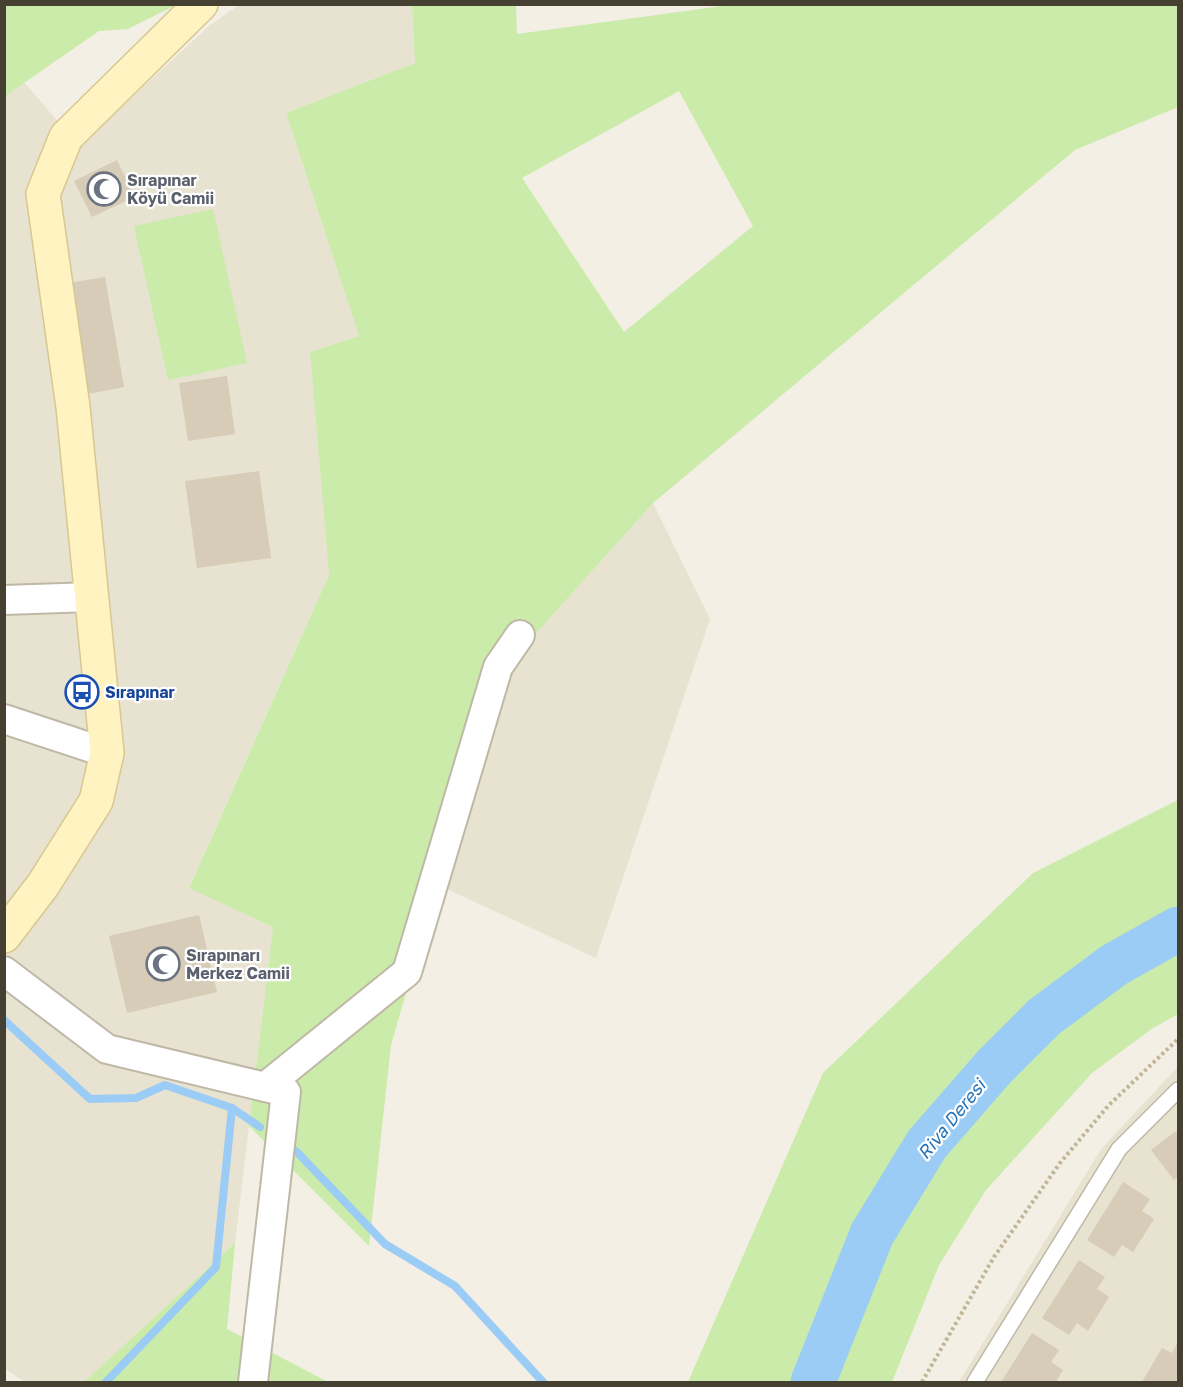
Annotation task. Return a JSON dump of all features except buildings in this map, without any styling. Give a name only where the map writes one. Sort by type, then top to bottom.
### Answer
[{"type":"main road","points":[[4,936],[43,885],[96,801],[107,753],[73,407],[43,194],[66,137],[201,4]]},
{"type":"street","points":[[4,600],[92,597]]},
{"type":"street","points":[[265,1087],[407,972],[498,667],[520,635]]},
{"type":"street","points":[[4,719],[107,753]]},
{"type":"street","points":[[4,971],[107,1049],[286,1092],[253,1383]]},
{"type":"lane","points":[[975,1383],[1119,1149],[1179,1090]]},
{"type":"path","points":[[922,1383],[994,1257],[1060,1163],[1108,1106],[1179,1038]]},
{"type":"shaded area","points":[[239,5],[412,5],[415,63],[286,113],[359,336],[310,352],[329,575],[189,887],[273,927],[235,1243],[84,1382],[25,1382],[5,1369],[4,96],[24,82],[79,146],[209,26]]},
{"type":"shaded area","points":[[653,503],[710,619],[596,958],[438,885],[498,676]]},
{"type":"shaded area","points":[[1178,1068],[1178,1382],[959,1382],[1101,1149]]},
{"type":"green space","points":[[5,4],[176,5],[128,29],[99,31],[5,96]]},
{"type":"green space","points":[[737,4],[1178,5],[1178,107],[1075,150],[653,503],[498,676],[391,1045],[369,1246],[249,1126],[273,927],[189,888],[329,575],[310,352],[359,336],[286,113],[415,63],[412,5],[516,5],[517,34]],"holes":[[[679,91],[753,226],[624,332],[522,178]]]},
{"type":"green space","points":[[213,209],[247,363],[168,380],[134,226]]},
{"type":"green space","name":"Riva Deresi","points":[[1178,800],[1178,1014],[1153,1028],[1092,1073],[986,1190],[939,1265],[892,1382],[688,1382],[823,1073],[1033,873]]},
{"type":"green space","points":[[235,1243],[227,1329],[328,1382],[84,1382]]},
{"type":"waterway","name":"Riva Deresi","points":[[813,1382],[872,1234],[927,1144],[994,1067],[1044,1017],[1114,965],[1178,929]]},
{"type":"waterway","points":[[4,1020],[90,1099],[136,1098],[165,1085],[232,1108],[260,1127]]},
{"type":"waterway","points":[[106,1382],[216,1267],[232,1108]]},
{"type":"waterway","points":[[296,1151],[385,1244],[455,1286],[543,1382]]},
{"type":"place","name":"Sırapınar Köyü Camii","points":[[104,189]]},
{"type":"place","name":"Sırapınar","points":[[82,692]]},
{"type":"place","name":"Sırapınarı Merkez Camii","points":[[163,964]]}]
